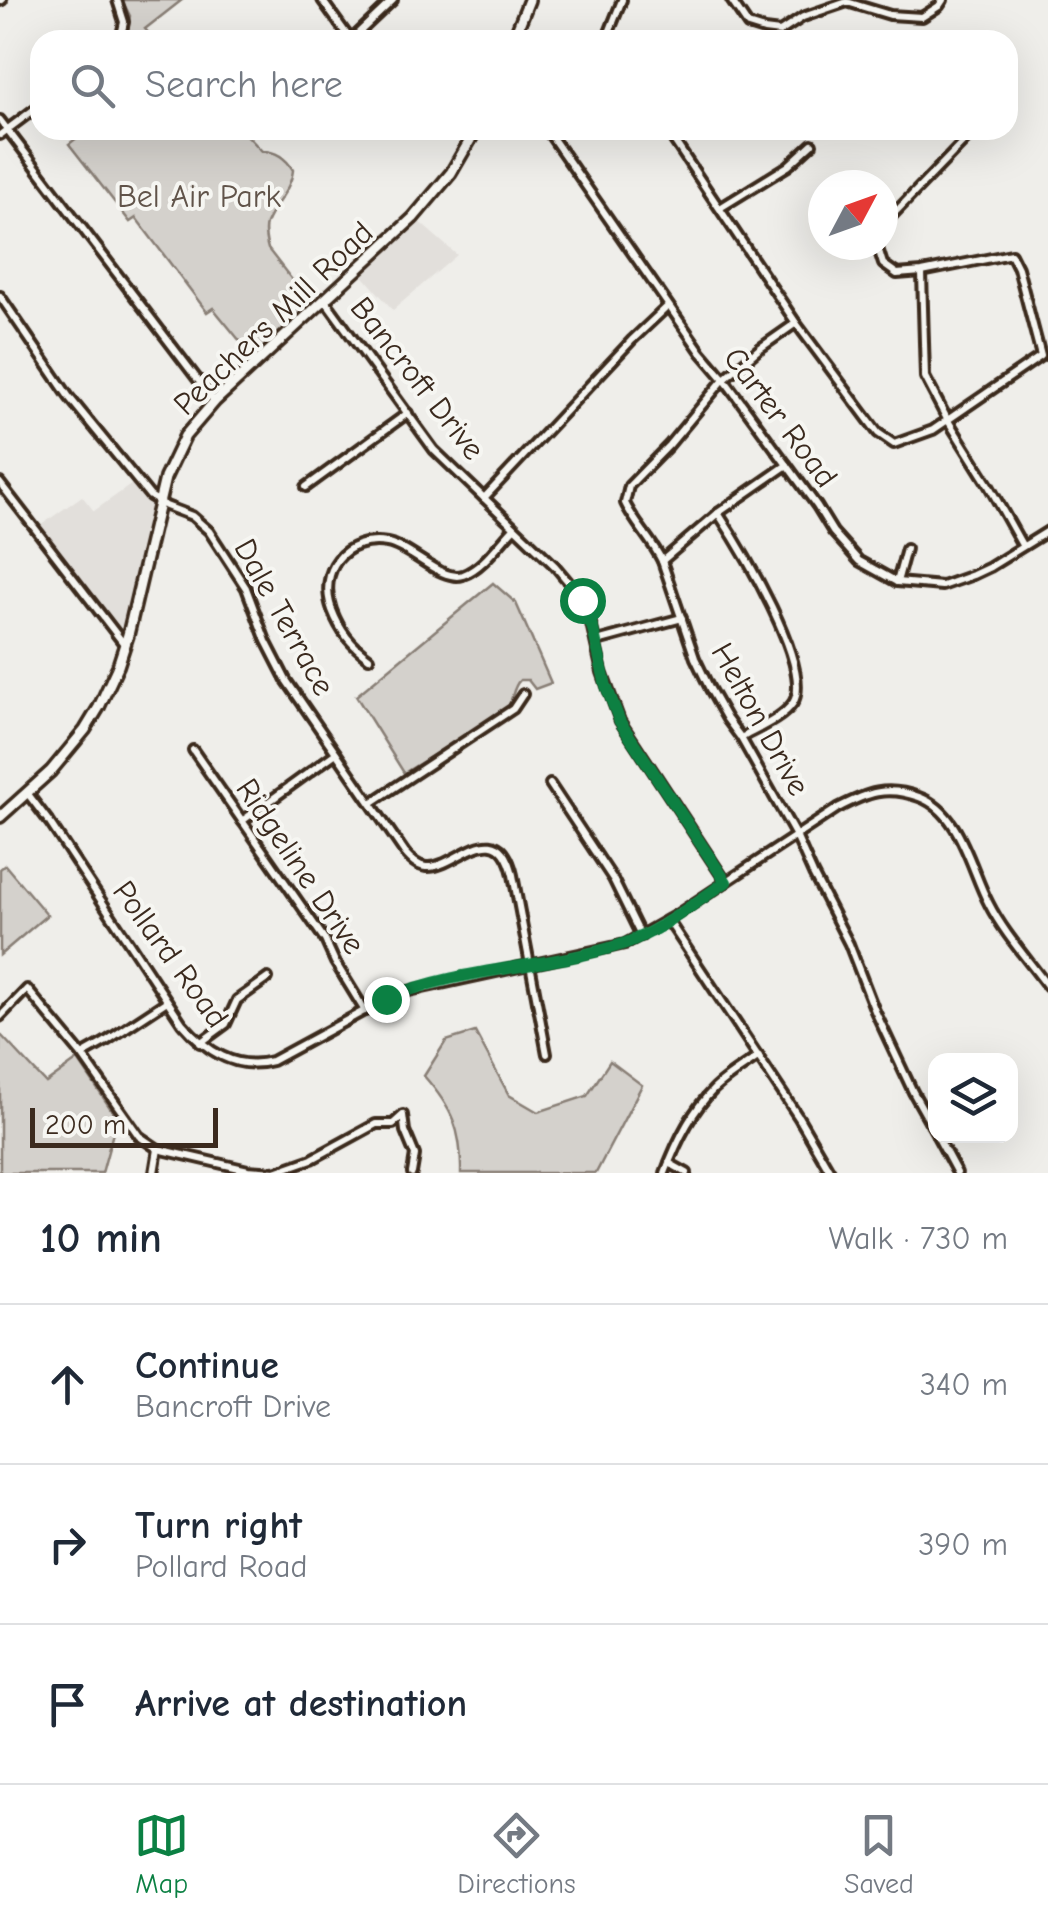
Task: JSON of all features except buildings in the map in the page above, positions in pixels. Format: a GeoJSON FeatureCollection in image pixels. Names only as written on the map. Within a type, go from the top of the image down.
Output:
{"type":"FeatureCollection","features":[{"type":"Feature","properties":{"kind":"main road"},"geometry":{"type":"LineString","coordinates":[[518,30],[529,0]]}},
{"type":"Feature","properties":{"kind":"main road","name":"Peachers Mill Road"},"geometry":{"type":"LineString","coordinates":[[0,817],[51,771],[99,708],[125,645],[170,464],[185,436],[214,401],[424,206],[470,140]]}},
{"type":"Feature","properties":{"kind":"street"},"geometry":{"type":"LineString","coordinates":[[117,0],[124,22],[122,30]]}},
{"type":"Feature","properties":{"kind":"street"},"geometry":{"type":"LineString","coordinates":[[322,0],[344,30]]}},
{"type":"Feature","properties":{"kind":"street"},"geometry":{"type":"LineString","coordinates":[[362,30],[393,0]]}},
{"type":"Feature","properties":{"kind":"street"},"geometry":{"type":"LineString","coordinates":[[610,30],[622,0]]}},
{"type":"Feature","properties":{"kind":"street"},"geometry":{"type":"LineString","coordinates":[[731,0],[748,25],[764,30]]}},
{"type":"Feature","properties":{"kind":"street"},"geometry":{"type":"LineString","coordinates":[[784,30],[819,10],[847,1],[905,17],[922,16],[943,0]]}},
{"type":"Feature","properties":{"kind":"street"},"geometry":{"type":"LineString","coordinates":[[4,132],[30,112]]}},
{"type":"Feature","properties":{"kind":"street"},"geometry":{"type":"LineString","coordinates":[[0,120],[4,132],[214,401]]}},
{"type":"Feature","properties":{"kind":"street","name":"Carter Road"},"geometry":{"type":"LineString","coordinates":[[553,140],[701,352],[859,561],[897,582],[942,586],[973,576],[1048,530]]}},
{"type":"Feature","properties":{"kind":"street"},"geometry":{"type":"LineString","coordinates":[[674,140],[796,323],[878,434],[894,444],[932,430],[1041,356],[1011,254],[898,274],[883,260]]}},
{"type":"Feature","properties":{"kind":"street"},"geometry":{"type":"LineString","coordinates":[[898,210],[965,140]]}},
{"type":"Feature","properties":{"kind":"street"},"geometry":{"type":"LineString","coordinates":[[720,208],[788,166],[812,144]]}},
{"type":"Feature","properties":{"kind":"street"},"geometry":{"type":"LineString","coordinates":[[922,272],[925,378],[1022,545]]}},
{"type":"Feature","properties":{"kind":"street","name":"Dale Terrace"},"geometry":{"type":"LineString","coordinates":[[0,296],[69,397],[158,502],[192,516],[209,531],[246,588],[277,664],[406,854],[420,865],[437,866],[483,845],[502,852],[511,868],[530,964]]}},
{"type":"Feature","properties":{"kind":"street","name":"Bancroft Drive"},"geometry":{"type":"LineString","coordinates":[[325,300],[434,450],[570,583],[586,610],[620,722],[726,882]]}},
{"type":"Feature","properties":{"kind":"street"},"geometry":{"type":"LineString","coordinates":[[484,498],[668,306]]}},
{"type":"Feature","properties":{"kind":"street","name":"Helton Drive"},"geometry":{"type":"LineString","coordinates":[[796,323],[724,379],[629,486],[625,503],[655,546],[695,658],[796,836],[928,1119]]}},
{"type":"Feature","properties":{"kind":"street"},"geometry":{"type":"LineString","coordinates":[[306,488],[408,414]]}},
{"type":"Feature","properties":{"kind":"street"},"geometry":{"type":"LineString","coordinates":[[662,561],[718,513],[787,465]]}},
{"type":"Feature","properties":{"kind":"street"},"geometry":{"type":"LineString","coordinates":[[0,483],[125,645]]}},
{"type":"Feature","properties":{"kind":"street"},"geometry":{"type":"LineString","coordinates":[[718,513],[770,604],[798,677],[792,706],[742,738]]}},
{"type":"Feature","properties":{"kind":"street"},"geometry":{"type":"LineString","coordinates":[[369,658],[352,646],[341,630],[327,595],[328,576],[335,561],[352,548],[373,542],[390,543],[448,574],[460,576],[486,558],[514,528]]}},
{"type":"Feature","properties":{"kind":"street"},"geometry":{"type":"LineString","coordinates":[[897,582],[906,549]]}},
{"type":"Feature","properties":{"kind":"street"},"geometry":{"type":"LineString","coordinates":[[596,642],[682,618]]}},
{"type":"Feature","properties":{"kind":"street"},"geometry":{"type":"LineString","coordinates":[[371,803],[513,709],[523,694]]}},
{"type":"Feature","properties":{"kind":"street","name":"Ridgeline Drive"},"geometry":{"type":"LineString","coordinates":[[194,750],[325,940],[365,1011]]}},
{"type":"Feature","properties":{"kind":"street"},"geometry":{"type":"LineString","coordinates":[[242,821],[336,753]]}},
{"type":"Feature","properties":{"kind":"street"},"geometry":{"type":"LineString","coordinates":[[550,784],[613,879],[641,936]]}},
{"type":"Feature","properties":{"kind":"street","name":"Pollard Road"},"geometry":{"type":"LineString","coordinates":[[28,794],[167,1001],[200,1042],[211,1052],[251,1064],[286,1054],[386,999],[409,991],[625,944],[838,808],[881,791],[901,790],[930,801],[951,822],[990,908],[1046,981]]}},
{"type":"Feature","properties":{"kind":"street"},"geometry":{"type":"LineString","coordinates":[[668,920],[799,1118],[830,1173]]}},
{"type":"Feature","properties":{"kind":"street"},"geometry":{"type":"LineString","coordinates":[[530,964],[547,1054]]}},
{"type":"Feature","properties":{"kind":"street"},"geometry":{"type":"LineString","coordinates":[[200,1042],[226,1024],[237,1000],[268,978]]}},
{"type":"Feature","properties":{"kind":"street"},"geometry":{"type":"LineString","coordinates":[[0,1017],[27,989],[82,1055],[139,1136],[158,1150],[248,1170],[275,1172],[312,1160],[376,1124],[393,1124],[403,1115],[414,1155],[412,1173]]}},
{"type":"Feature","properties":{"kind":"street"},"geometry":{"type":"LineString","coordinates":[[82,1055],[167,1001]]}},
{"type":"Feature","properties":{"kind":"street"},"geometry":{"type":"LineString","coordinates":[[665,1173],[685,1128],[714,1088],[758,1056]]}},
{"type":"Feature","properties":{"kind":"street","name":"Helton Drive"},"geometry":{"type":"LineString","coordinates":[[941,1143],[957,1173]]}},
{"type":"Feature","properties":{"kind":"street"},"geometry":{"type":"LineString","coordinates":[[154,1173],[158,1150]]}},
{"type":"Feature","properties":{"kind":"street"},"geometry":{"type":"LineString","coordinates":[[668,1163],[687,1173]]}},
{"type":"Feature","properties":{"kind":"shaded area"},"geometry":{"type":"Polygon","coordinates":[[[408,212],[457,255],[393,310],[352,263],[408,212]]]}},
{"type":"Feature","properties":{"kind":"shaded area"},"geometry":{"type":"Polygon","coordinates":[[[132,484],[160,517],[147,577],[135,575],[125,623],[110,635],[30,533],[82,496],[94,511],[132,484]]]}},
{"type":"Feature","properties":{"kind":"green space"},"geometry":{"type":"Polygon","coordinates":[[[122,0],[182,0],[146,30],[128,30],[130,16],[122,0]]]}},
{"type":"Feature","properties":{"kind":"green space","name":"Bel Air Park"},"geometry":{"type":"Polygon","coordinates":[[[74,140],[252,140],[262,151],[284,159],[293,170],[292,178],[266,224],[265,233],[268,249],[310,303],[253,357],[213,308],[207,312],[136,218],[130,222],[69,144],[74,140]]]}},
{"type":"Feature","properties":{"kind":"green space"},"geometry":{"type":"Polygon","coordinates":[[[493,583],[516,603],[551,683],[535,689],[528,680],[520,680],[505,711],[404,773],[356,696],[493,583]]]}},
{"type":"Feature","properties":{"kind":"green space"},"geometry":{"type":"Polygon","coordinates":[[[5,865],[47,915],[0,955],[0,869],[5,865]]]}},
{"type":"Feature","properties":{"kind":"green space"},"geometry":{"type":"Polygon","coordinates":[[[475,1032],[509,1095],[538,1112],[587,1096],[610,1061],[642,1085],[596,1173],[461,1173],[460,1144],[453,1120],[424,1076],[446,1041],[475,1032]]]}},
{"type":"Feature","properties":{"kind":"green space"},"geometry":{"type":"Polygon","coordinates":[[[0,1034],[46,1083],[78,1060],[117,1118],[102,1173],[0,1173],[0,1034]]]}},
{"type":"Feature","properties":{"kind":"route"},"geometry":{"type":"LineString","coordinates":[[386,999],[625,944],[726,882],[620,722],[582,600]]}}]}
